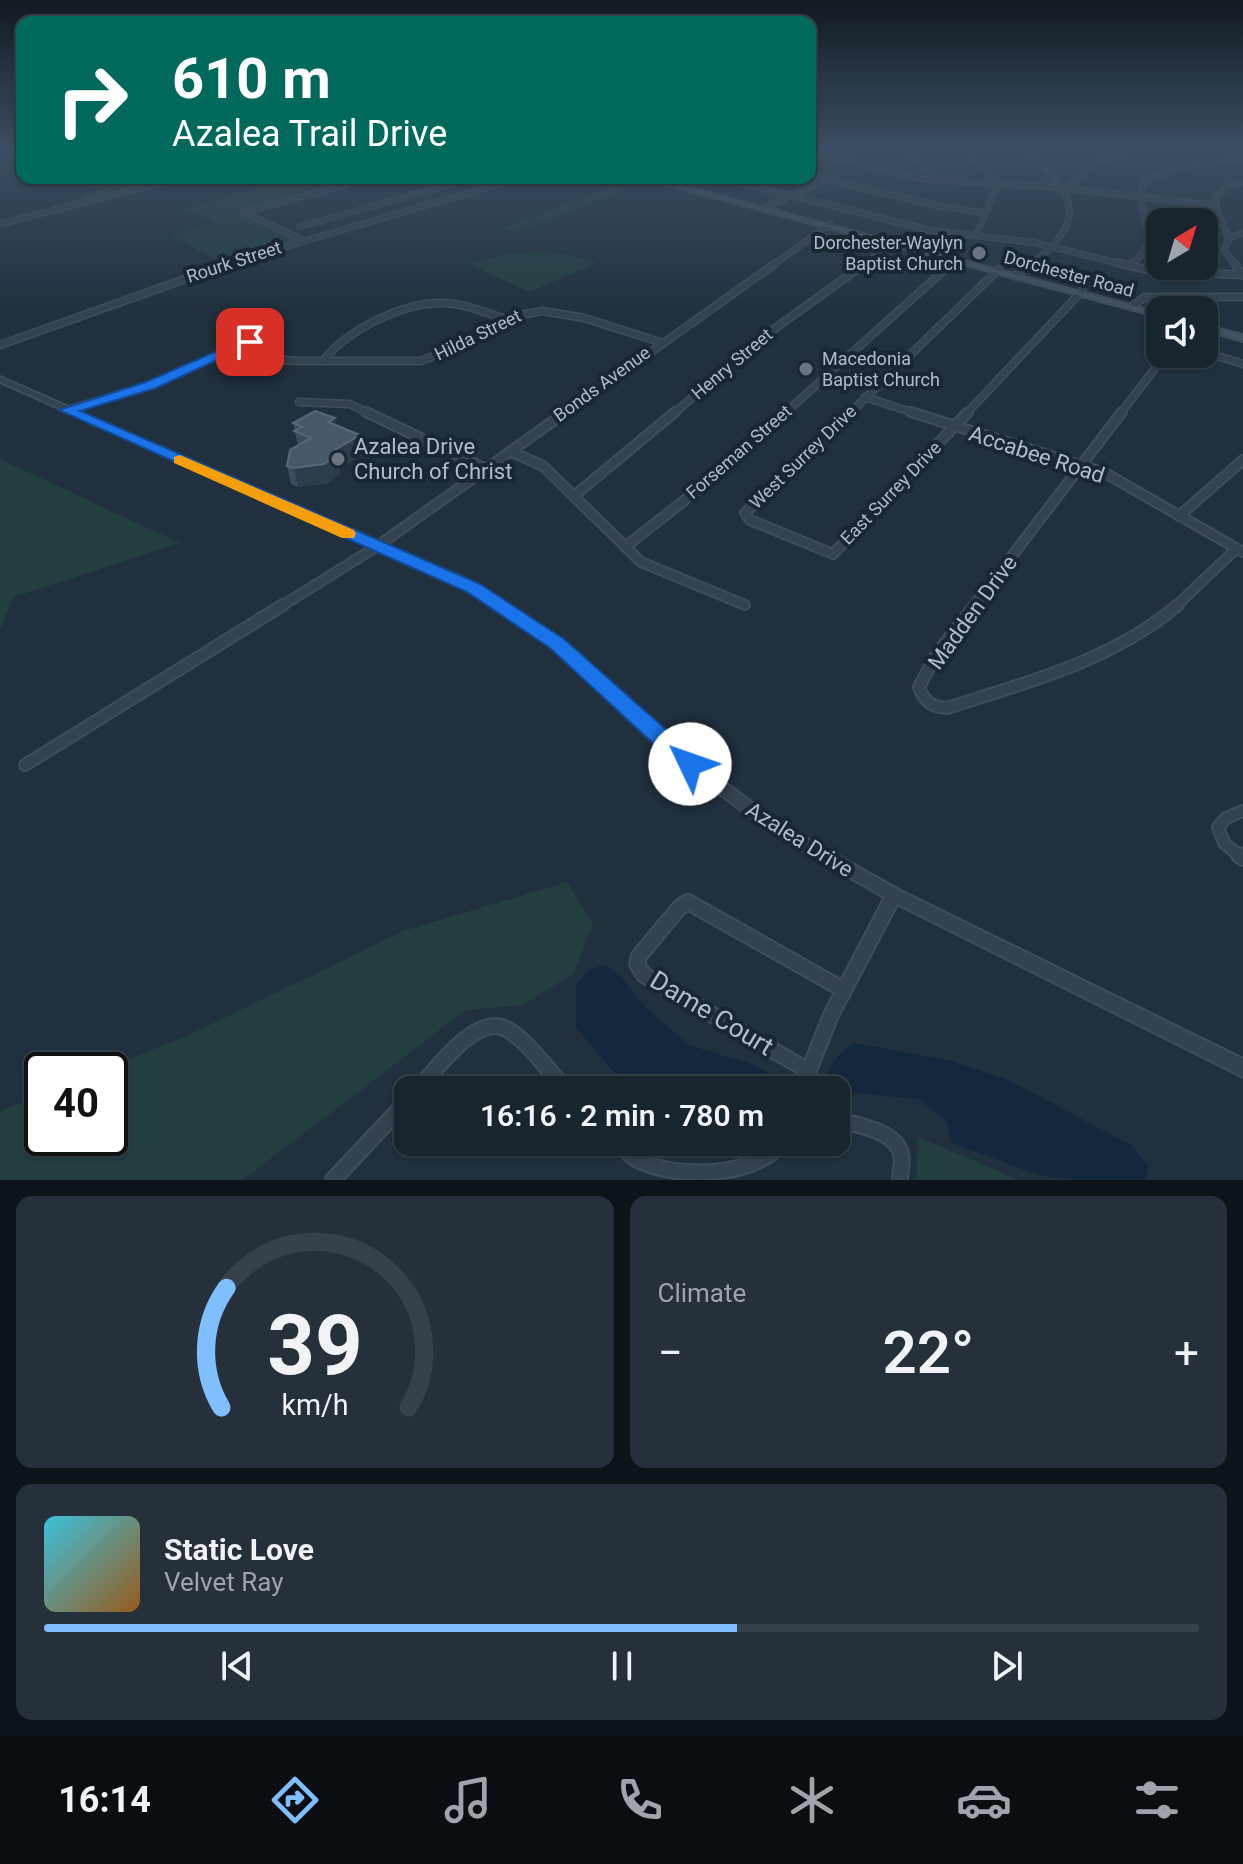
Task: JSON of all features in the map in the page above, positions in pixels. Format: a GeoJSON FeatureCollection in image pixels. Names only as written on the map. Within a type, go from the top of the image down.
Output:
{"type":"FeatureCollection","features":[{"type":"Feature","properties":{"kind":"main road","name":"Dorchester Road"},"geometry":{"type":"LineString","coordinates":[[748,204],[1146,310]]}},
{"type":"Feature","properties":{"kind":"main road","name":"Dorchester Road"},"geometry":{"type":"LineString","coordinates":[[750,204],[764,208]]}},
{"type":"Feature","properties":{"kind":"main road"},"geometry":{"type":"LineString","coordinates":[[1218,329],[1243,336]]}},
{"type":"Feature","properties":{"kind":"street"},"geometry":{"type":"LineString","coordinates":[[0,224],[78,204]]}},
{"type":"Feature","properties":{"kind":"street"},"geometry":{"type":"LineString","coordinates":[[265,204],[244,212],[302,240]]}},
{"type":"Feature","properties":{"kind":"street"},"geometry":{"type":"LineString","coordinates":[[299,227],[380,204]]}},
{"type":"Feature","properties":{"kind":"street","name":"Rourk Street"},"geometry":{"type":"LineString","coordinates":[[0,345],[218,266],[428,204]]}},
{"type":"Feature","properties":{"kind":"street"},"geometry":{"type":"LineString","coordinates":[[764,208],[773,204]]}},
{"type":"Feature","properties":{"kind":"street"},"geometry":{"type":"LineString","coordinates":[[822,204],[915,228],[1055,247],[1175,274],[1243,275]]}},
{"type":"Feature","properties":{"kind":"street"},"geometry":{"type":"LineString","coordinates":[[931,204],[985,213]]}},
{"type":"Feature","properties":{"kind":"street"},"geometry":{"type":"LineString","coordinates":[[977,234],[991,204]]}},
{"type":"Feature","properties":{"kind":"street"},"geometry":{"type":"LineString","coordinates":[[1016,275],[1055,247],[1071,219],[1071,204]]}},
{"type":"Feature","properties":{"kind":"street"},"geometry":{"type":"LineString","coordinates":[[1129,266],[1139,258],[1150,236],[1143,204]]}},
{"type":"Feature","properties":{"kind":"street"},"geometry":{"type":"LineString","coordinates":[[1205,204],[1213,205],[1229,238]]}},
{"type":"Feature","properties":{"kind":"street","name":"Bonds Avenue"},"geometry":{"type":"LineString","coordinates":[[25,765],[376,547],[828,225]]}},
{"type":"Feature","properties":{"kind":"street"},"geometry":{"type":"LineString","coordinates":[[1243,233],[1229,238],[1224,250],[1243,275]]}},
{"type":"Feature","properties":{"kind":"street","name":"Henry Street"},"geometry":{"type":"LineString","coordinates":[[574,496],[770,332],[893,242]]}},
{"type":"Feature","properties":{"kind":"street","name":"Forseman Street"},"geometry":{"type":"LineString","coordinates":[[625,547],[704,485],[956,259]]}},
{"type":"Feature","properties":{"kind":"street","name":"West Surrey Drive"},"geometry":{"type":"LineString","coordinates":[[833,554],[750,520],[745,513],[998,270]]}},
{"type":"Feature","properties":{"kind":"street","name":"East Surrey Drive"},"geometry":{"type":"LineString","coordinates":[[833,554],[1080,292]]}},
{"type":"Feature","properties":{"kind":"street"},"geometry":{"type":"LineString","coordinates":[[1132,306],[1145,297],[1243,297]]}},
{"type":"Feature","properties":{"kind":"street"},"geometry":{"type":"LineString","coordinates":[[323,361],[334,347],[418,306],[449,304],[506,319]]}},
{"type":"Feature","properties":{"kind":"street","name":"Hilda Street"},"geometry":{"type":"LineString","coordinates":[[244,356],[414,362],[431,359],[526,311],[560,313],[660,342]]}},
{"type":"Feature","properties":{"kind":"street"},"geometry":{"type":"LineString","coordinates":[[67,410],[151,385],[250,342],[260,332]]}},
{"type":"Feature","properties":{"kind":"street"},"geometry":{"type":"LineString","coordinates":[[1218,356],[1243,364]]}},
{"type":"Feature","properties":{"kind":"street","name":"Madden Drive"},"geometry":{"type":"LineString","coordinates":[[1156,368],[936,655],[919,687],[922,698],[931,707],[947,708],[1045,676],[1125,642],[1198,590],[1240,551]]}},
{"type":"Feature","properties":{"kind":"street","name":"Azalea Drive"},"geometry":{"type":"LineString","coordinates":[[0,379],[474,588],[557,644],[690,764],[774,827],[894,895],[1243,1068]]}},
{"type":"Feature","properties":{"kind":"street","name":"Accabee Road"},"geometry":{"type":"LineString","coordinates":[[865,397],[1105,473],[1240,551]]}},
{"type":"Feature","properties":{"kind":"street"},"geometry":{"type":"LineString","coordinates":[[299,402],[350,404],[486,469]]}},
{"type":"Feature","properties":{"kind":"street"},"geometry":{"type":"LineString","coordinates":[[510,451],[543,466],[641,562],[745,605]]}},
{"type":"Feature","properties":{"kind":"street"},"geometry":{"type":"LineString","coordinates":[[1179,516],[1243,460]]}},
{"type":"Feature","properties":{"kind":"street"},"geometry":{"type":"LineString","coordinates":[[1243,811],[1226,818],[1218,827],[1224,843],[1243,858]]}},
{"type":"Feature","properties":{"kind":"street"},"geometry":{"type":"LineString","coordinates":[[805,1076],[844,990],[894,895]]}},
{"type":"Feature","properties":{"kind":"street","name":"Dame Court"},"geometry":{"type":"LineString","coordinates":[[807,1070],[644,975],[637,964],[639,956],[680,907],[688,902],[844,990]]}},
{"type":"Feature","properties":{"kind":"street"},"geometry":{"type":"LineString","coordinates":[[430,1076],[472,1032],[483,1026],[497,1025],[510,1031],[553,1076]]}},
{"type":"Feature","properties":{"kind":"street"},"geometry":{"type":"LineString","coordinates":[[333,1180],[394,1115]]}},
{"type":"Feature","properties":{"kind":"street"},"geometry":{"type":"LineString","coordinates":[[850,1124],[897,1144],[901,1153],[900,1180]]}},
{"type":"Feature","properties":{"kind":"street"},"geometry":{"type":"LineString","coordinates":[[632,1156],[636,1160],[689,1176],[738,1173],[771,1156]]}},
{"type":"Feature","properties":{"kind":"green space"},"geometry":{"type":"Polygon","coordinates":[[[200,204],[261,204],[242,210],[302,240],[225,264],[171,236],[214,222],[182,209],[200,204]]]}},
{"type":"Feature","properties":{"kind":"green space"},"geometry":{"type":"Polygon","coordinates":[[[566,204],[588,204],[516,232],[502,228],[566,204]]]}},
{"type":"Feature","properties":{"kind":"green space"},"geometry":{"type":"Polygon","coordinates":[[[540,252],[575,256],[597,263],[529,292],[469,264],[506,254],[540,252]]]}},
{"type":"Feature","properties":{"kind":"green space"},"geometry":{"type":"Polygon","coordinates":[[[0,459],[180,543],[14,597],[0,630],[0,459]]]}},
{"type":"Feature","properties":{"kind":"green space"},"geometry":{"type":"Polygon","coordinates":[[[567,882],[593,924],[574,973],[523,1005],[466,1010],[243,1180],[0,1180],[0,1111],[24,1101],[24,1156],[128,1156],[128,1059],[193,1033],[403,931],[567,882]]]}},
{"type":"Feature","properties":{"kind":"green space"},"geometry":{"type":"Polygon","coordinates":[[[918,1137],[1020,1180],[916,1180],[918,1137]]]}},
{"type":"Feature","properties":{"kind":"water"},"geometry":{"type":"Polygon","coordinates":[[[606,965],[621,977],[646,1008],[689,1045],[757,1066],[773,1076],[621,1076],[611,1069],[576,1027],[576,984],[590,969],[606,965]]]}},
{"type":"Feature","properties":{"kind":"water"},"geometry":{"type":"Polygon","coordinates":[[[854,1043],[948,1060],[1006,1079],[1131,1145],[1148,1165],[1145,1180],[1076,1180],[1038,1175],[952,1143],[947,1122],[918,1099],[850,1093],[850,1076],[826,1076],[843,1052],[854,1043]]]}},
{"type":"Feature","properties":{"kind":"building"},"geometry":{"type":"Polygon","coordinates":[[[315,411],[335,418],[328,422],[360,435],[335,450],[336,456],[324,464],[287,466],[290,450],[311,438],[294,431],[302,427],[293,423],[315,411]]]}},
{"type":"Feature","properties":{"kind":"slow traffic"},"geometry":{"type":"LineString","coordinates":[[180,460],[348,534]]}},
{"type":"Feature","properties":{"kind":"place","name":"Dorchester-Waylyn Baptist Church"},"geometry":{"type":"Point","coordinates":[979,253]}},
{"type":"Feature","properties":{"kind":"place","name":"Macedonia Baptist Church"},"geometry":{"type":"Point","coordinates":[806,369]}},
{"type":"Feature","properties":{"kind":"place","name":"Azalea Drive Church of Christ"},"geometry":{"type":"Point","coordinates":[338,459]}},
{"type":"Feature","properties":{"kind":"route"},"geometry":{"type":"LineString","coordinates":[[250,342],[151,385],[67,410],[474,588],[557,644],[690,764]]}}]}
